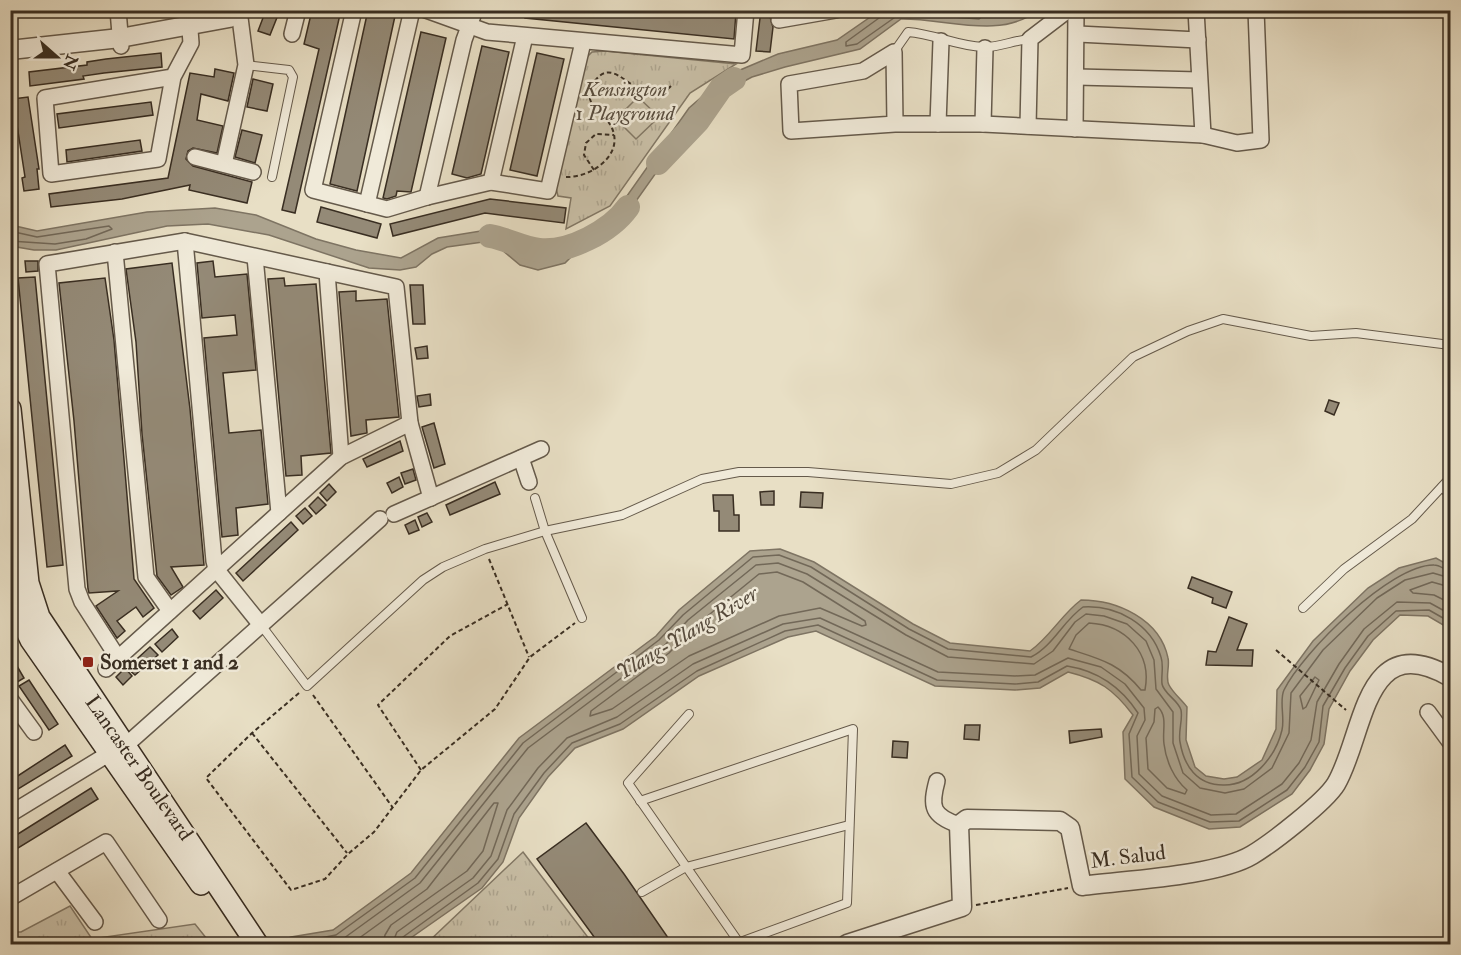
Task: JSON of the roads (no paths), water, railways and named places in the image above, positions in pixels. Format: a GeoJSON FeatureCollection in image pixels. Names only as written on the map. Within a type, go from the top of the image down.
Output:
{"type":"FeatureCollection","features":[{"type":"Feature","properties":{"kind":"main road","name":"Lancaster Boulevard"},"geometry":{"type":"LineString","coordinates":[[10,409],[28,583],[33,602],[54,642],[118,749],[243,945]]}},
{"type":"Feature","properties":{"kind":"main road","name":"Lancaster Boulevard"},"geometry":{"type":"LineString","coordinates":[[10,585],[15,606],[31,640],[118,749]]}},
{"type":"Feature","properties":{"kind":"main road","name":"Lancaster Boulevard"},"geometry":{"type":"LineString","coordinates":[[138,780],[257,944]]}},
{"type":"Feature","properties":{"kind":"street"},"geometry":{"type":"LineString","coordinates":[[118,10],[120,42]]}},
{"type":"Feature","properties":{"kind":"street"},"geometry":{"type":"LineString","coordinates":[[292,34],[298,10]]}},
{"type":"Feature","properties":{"kind":"street"},"geometry":{"type":"LineString","coordinates":[[354,10],[313,190],[387,210],[427,196],[491,182],[548,191],[583,42]]}},
{"type":"Feature","properties":{"kind":"street"},"geometry":{"type":"LineString","coordinates":[[368,204],[412,10]]}},
{"type":"Feature","properties":{"kind":"street"},"geometry":{"type":"LineString","coordinates":[[426,10],[487,32],[742,55],[746,10]]}},
{"type":"Feature","properties":{"kind":"street"},"geometry":{"type":"LineString","coordinates":[[427,196],[468,27],[475,10]]}},
{"type":"Feature","properties":{"kind":"street"},"geometry":{"type":"LineString","coordinates":[[779,20],[797,14],[836,10]]}},
{"type":"Feature","properties":{"kind":"street"},"geometry":{"type":"LineString","coordinates":[[1028,126],[1030,39],[1068,10]]}},
{"type":"Feature","properties":{"kind":"street"},"geometry":{"type":"LineString","coordinates":[[1074,129],[1078,34],[1076,10]]}},
{"type":"Feature","properties":{"kind":"street"},"geometry":{"type":"LineString","coordinates":[[1196,10],[1203,135]]}},
{"type":"Feature","properties":{"kind":"street"},"geometry":{"type":"LineString","coordinates":[[894,52],[863,71],[789,84],[791,131],[895,124],[984,124],[1203,135],[1237,143],[1261,140],[1256,10]]}},
{"type":"Feature","properties":{"kind":"street"},"geometry":{"type":"LineString","coordinates":[[10,50],[120,42],[190,21],[241,11],[246,65],[224,164]]}},
{"type":"Feature","properties":{"kind":"street"},"geometry":{"type":"LineString","coordinates":[[173,77],[45,98],[51,174],[158,159],[173,77],[191,43],[190,21]]}},
{"type":"Feature","properties":{"kind":"street"},"geometry":{"type":"LineString","coordinates":[[1078,34],[1198,40]]}},
{"type":"Feature","properties":{"kind":"street"},"geometry":{"type":"LineString","coordinates":[[491,182],[525,36]]}},
{"type":"Feature","properties":{"kind":"street"},"geometry":{"type":"LineString","coordinates":[[938,124],[941,41]]}},
{"type":"Feature","properties":{"kind":"street"},"geometry":{"type":"LineString","coordinates":[[984,124],[985,48]]}},
{"type":"Feature","properties":{"kind":"street"},"geometry":{"type":"LineString","coordinates":[[894,52],[895,124]]}},
{"type":"Feature","properties":{"kind":"street"},"geometry":{"type":"LineString","coordinates":[[1077,77],[1199,80]]}},
{"type":"Feature","properties":{"kind":"street"},"geometry":{"type":"LineString","coordinates":[[195,157],[253,172]]}},
{"type":"Feature","properties":{"kind":"street"},"geometry":{"type":"LineString","coordinates":[[185,241],[212,550],[216,569],[261,625]]}},
{"type":"Feature","properties":{"kind":"street"},"geometry":{"type":"LineString","coordinates":[[410,423],[341,457],[112,664],[77,589],[47,264],[185,241],[396,287],[410,423],[430,498]]}},
{"type":"Feature","properties":{"kind":"street"},"geometry":{"type":"LineString","coordinates":[[115,252],[146,577],[170,611]]}},
{"type":"Feature","properties":{"kind":"street"},"geometry":{"type":"LineString","coordinates":[[255,257],[279,513]]}},
{"type":"Feature","properties":{"kind":"street"},"geometry":{"type":"LineString","coordinates":[[327,272],[341,457]]}},
{"type":"Feature","properties":{"kind":"street"},"geometry":{"type":"LineString","coordinates":[[10,814],[118,749],[387,517],[541,449]]}},
{"type":"Feature","properties":{"kind":"street"},"geometry":{"type":"LineString","coordinates":[[521,458],[530,482]]}},
{"type":"Feature","properties":{"kind":"street","name":"M. Salud"},"geometry":{"type":"LineString","coordinates":[[959,825],[967,819],[1060,821],[1070,828],[1082,886],[1231,866],[1254,854],[1335,787],[1345,768],[1366,700],[1386,673],[1399,666],[1413,664],[1426,666],[1450,677]]}},
{"type":"Feature","properties":{"kind":"street"},"geometry":{"type":"LineString","coordinates":[[10,699],[17,720],[33,732]]}},
{"type":"Feature","properties":{"kind":"street"},"geometry":{"type":"LineString","coordinates":[[1428,712],[1450,742]]}},
{"type":"Feature","properties":{"kind":"street"},"geometry":{"type":"LineString","coordinates":[[847,945],[962,907],[959,825],[942,819],[934,809],[933,795],[937,781]]}},
{"type":"Feature","properties":{"kind":"street"},"geometry":{"type":"LineString","coordinates":[[10,898],[105,842],[159,920]]}},
{"type":"Feature","properties":{"kind":"street"},"geometry":{"type":"LineString","coordinates":[[57,871],[94,922]]}},
{"type":"Feature","properties":{"kind":"lane"},"geometry":{"type":"LineString","coordinates":[[894,52],[908,32],[927,33],[941,41],[985,48],[1030,39]]}},
{"type":"Feature","properties":{"kind":"lane"},"geometry":{"type":"LineString","coordinates":[[246,65],[289,70],[293,77],[272,177]]}},
{"type":"Feature","properties":{"kind":"lane"},"geometry":{"type":"LineString","coordinates":[[261,625],[307,686],[423,580],[443,567],[485,549],[545,531],[622,515],[702,479],[740,472],[808,472],[951,484],[998,473],[1036,450],[1133,357],[1188,331],[1223,319],[1311,336],[1356,333],[1450,345]]}},
{"type":"Feature","properties":{"kind":"lane"},"geometry":{"type":"LineString","coordinates":[[1303,608],[1344,569],[1406,524],[1450,478]]}},
{"type":"Feature","properties":{"kind":"lane"},"geometry":{"type":"LineString","coordinates":[[1442,487],[1450,495]]}},
{"type":"Feature","properties":{"kind":"lane"},"geometry":{"type":"LineString","coordinates":[[535,498],[545,531],[582,618]]}},
{"type":"Feature","properties":{"kind":"lane"},"geometry":{"type":"LineString","coordinates":[[639,801],[853,729],[847,903],[738,944],[639,801],[628,783],[689,714]]}},
{"type":"Feature","properties":{"kind":"lane"},"geometry":{"type":"LineString","coordinates":[[642,892],[686,867],[849,825]]}},
{"type":"Feature","properties":{"kind":"water"},"geometry":{"type":"Polygon","coordinates":[[[879,11],[980,11],[988,14],[996,11],[1037,11],[1022,20],[989,26],[901,19],[860,49],[785,67],[752,77],[731,88],[692,122],[612,235],[580,248],[565,263],[538,270],[520,265],[496,245],[483,242],[447,247],[432,254],[416,267],[400,270],[369,268],[269,235],[208,224],[167,226],[56,250],[34,250],[11,246],[11,225],[37,231],[147,212],[215,208],[256,215],[316,239],[356,250],[401,258],[438,238],[493,229],[507,235],[522,247],[539,253],[556,251],[603,230],[689,108],[726,76],[778,54],[837,40],[879,11]]]}},
{"type":"Feature","properties":{"kind":"water","name":"Ylang-Ylang River"},"geometry":{"type":"Polygon","coordinates":[[[780,549],[814,562],[913,624],[950,643],[1030,651],[1081,600],[1109,604],[1135,614],[1156,632],[1163,644],[1168,658],[1168,682],[1187,707],[1186,740],[1195,767],[1206,776],[1224,779],[1237,777],[1262,760],[1276,729],[1277,690],[1313,641],[1368,588],[1399,568],[1436,558],[1450,566],[1450,629],[1428,616],[1400,615],[1373,640],[1350,671],[1329,709],[1324,744],[1310,770],[1292,794],[1240,827],[1209,829],[1154,807],[1125,779],[1123,732],[1133,715],[1112,692],[1089,678],[1068,672],[1040,688],[1015,690],[935,686],[816,631],[788,637],[699,676],[623,729],[575,748],[548,777],[519,818],[503,862],[482,888],[402,944],[274,944],[291,937],[333,930],[411,873],[519,738],[656,636],[679,610],[750,551],[780,549]]]}},
{"type":"Feature","properties":{"kind":"waterway"},"geometry":{"type":"LineString","coordinates":[[658,163],[698,121],[721,88],[734,79]]}},
{"type":"Feature","properties":{"kind":"waterway"},"geometry":{"type":"LineString","coordinates":[[490,236],[539,250],[563,248],[600,232],[621,216],[628,207]]}},
{"type":"Feature","properties":{"kind":"place","name":"Somerset 1 and 2"},"geometry":{"type":"Point","coordinates":[88,662]}},
{"type":"Feature","properties":{"kind":"park label","name":"Kensington 1 Playground"},"geometry":{"type":"Point","coordinates":[625,101]}}]}
